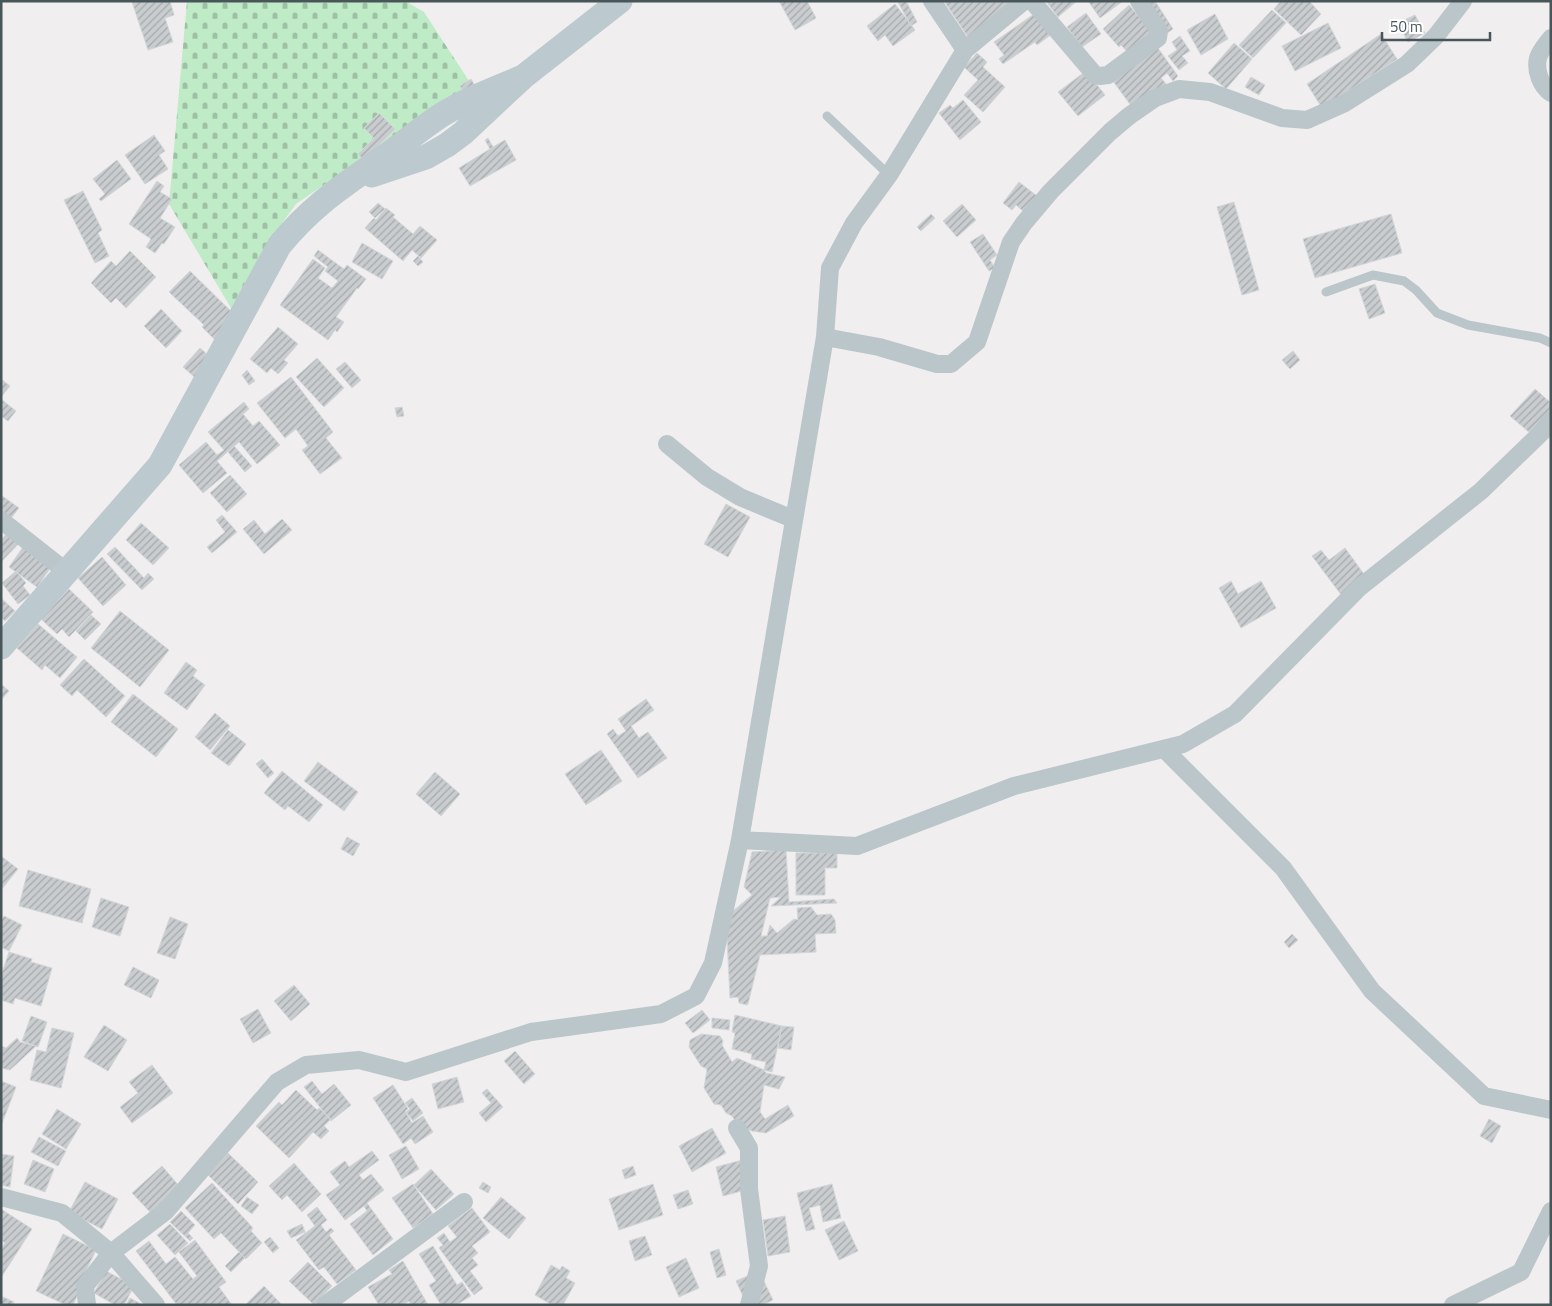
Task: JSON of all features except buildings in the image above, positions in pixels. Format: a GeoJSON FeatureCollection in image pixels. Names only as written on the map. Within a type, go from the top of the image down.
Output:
{"type":"FeatureCollection","features":[{"type":"Feature","properties":{"kind":"street"},"geometry":{"type":"LineString","coordinates":[[1,647],[160,465],[279,246],[311,210],[440,116],[462,103],[523,77],[620,1]]}},
{"type":"Feature","properties":{"kind":"street"},"geometry":{"type":"LineString","coordinates":[[932,1],[965,50]]}},
{"type":"Feature","properties":{"kind":"street"},"geometry":{"type":"LineString","coordinates":[[87,1305],[85,1286],[112,1253],[166,1212],[277,1082],[306,1065],[359,1060],[406,1072],[531,1032],[661,1014],[696,996],[713,963],[740,840],[825,337],[830,268],[854,223],[889,175],[965,50],[1024,1]]}},
{"type":"Feature","properties":{"kind":"street"},"geometry":{"type":"LineString","coordinates":[[1032,1],[1095,75],[1100,76],[1108,75],[1158,38],[1159,31],[1139,1]]}},
{"type":"Feature","properties":{"kind":"street"},"geometry":{"type":"LineString","coordinates":[[825,337],[879,347],[937,364],[951,364],[977,342],[1011,242],[1024,223],[1051,191],[1110,132],[1129,116],[1155,98],[1179,89],[1210,92],[1282,118],[1307,120],[1345,103],[1407,64],[1436,36],[1463,1]]}},
{"type":"Feature","properties":{"kind":"street"},"geometry":{"type":"LineString","coordinates":[[1551,38],[1538,57],[1538,76],[1546,90],[1551,93]]}},
{"type":"Feature","properties":{"kind":"street"},"geometry":{"type":"LineString","coordinates":[[740,840],[857,846],[1014,786],[1183,744],[1235,714],[1359,588],[1481,491],[1542,432],[1551,420]]}},
{"type":"Feature","properties":{"kind":"street"},"geometry":{"type":"LineString","coordinates":[[667,444],[707,477],[723,487],[740,497],[793,519]]}},
{"type":"Feature","properties":{"kind":"street"},"geometry":{"type":"LineString","coordinates":[[1,520],[67,572]]}},
{"type":"Feature","properties":{"kind":"street"},"geometry":{"type":"LineString","coordinates":[[1164,749],[1283,868],[1372,991],[1484,1096],[1551,1110]]}},
{"type":"Feature","properties":{"kind":"street"},"geometry":{"type":"LineString","coordinates":[[737,1128],[749,1148],[748,1189],[759,1266],[750,1305]]}},
{"type":"Feature","properties":{"kind":"street"},"geometry":{"type":"LineString","coordinates":[[1,1197],[62,1213],[112,1253],[156,1305]]}},
{"type":"Feature","properties":{"kind":"street"},"geometry":{"type":"LineString","coordinates":[[325,1305],[464,1202]]}},
{"type":"Feature","properties":{"kind":"street"},"geometry":{"type":"LineString","coordinates":[[1453,1305],[1521,1272],[1551,1211]]}},
{"type":"Feature","properties":{"kind":"lane"},"geometry":{"type":"LineString","coordinates":[[827,116],[889,175]]}},
{"type":"Feature","properties":{"kind":"lane"},"geometry":{"type":"LineString","coordinates":[[1326,292],[1373,275],[1404,280],[1437,313],[1468,325],[1540,338],[1551,343]]}},
{"type":"Feature","properties":{"kind":"green space"},"geometry":{"type":"Polygon","coordinates":[[[187,1],[405,1],[424,12],[471,84],[296,204],[267,244],[231,308],[169,204],[187,1]]]}}]}
